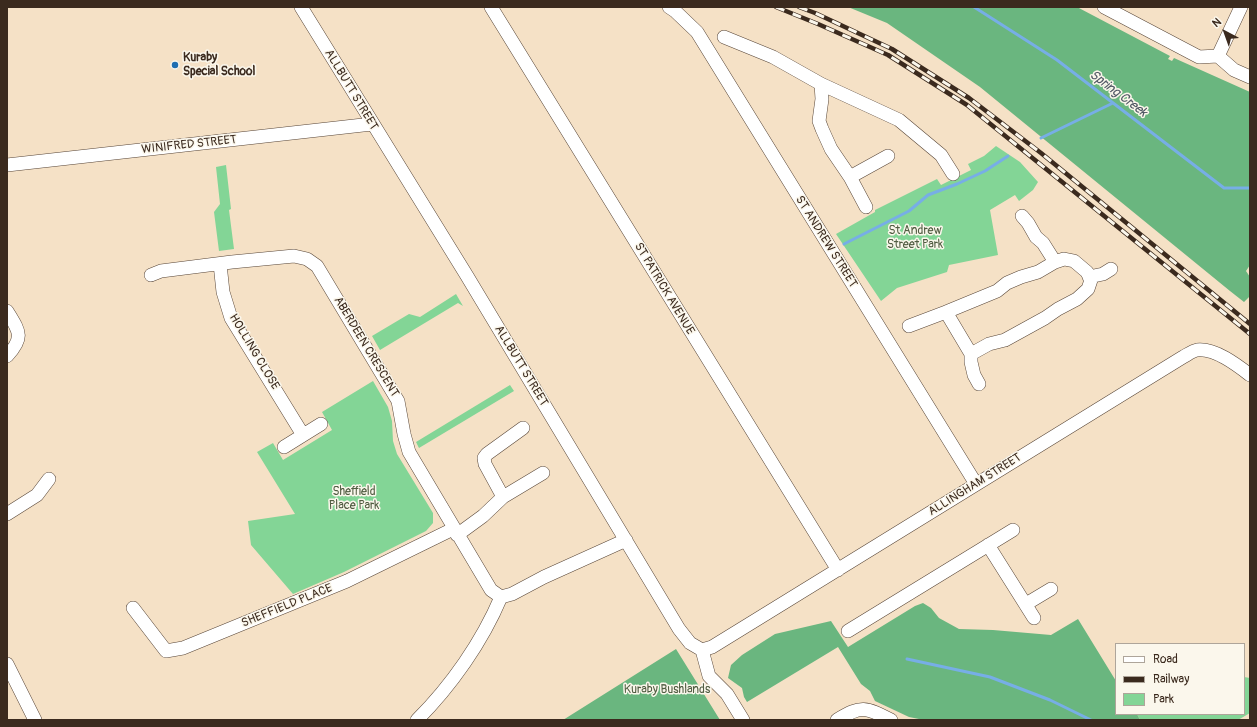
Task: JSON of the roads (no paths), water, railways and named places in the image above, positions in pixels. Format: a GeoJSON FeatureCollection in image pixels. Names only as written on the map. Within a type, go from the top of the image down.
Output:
{"type":"FeatureCollection","features":[{"type":"Feature","properties":{"kind":"street","name":"ALLBUTT STREET"},"geometry":{"type":"LineString","coordinates":[[301,7],[471,283],[679,629],[690,643],[702,650]]}},
{"type":"Feature","properties":{"kind":"street","name":"ST PATRICK AVENUE"},"geometry":{"type":"LineString","coordinates":[[491,7],[838,570]]}},
{"type":"Feature","properties":{"kind":"street","name":"ST ANDREW STREET"},"geometry":{"type":"LineString","coordinates":[[669,7],[697,32],[976,484]]}},
{"type":"Feature","properties":{"kind":"street"},"geometry":{"type":"LineString","coordinates":[[1104,7],[1199,57],[1218,56],[1234,70],[1250,77]]}},
{"type":"Feature","properties":{"kind":"street"},"geometry":{"type":"LineString","coordinates":[[1218,56],[1241,7]]}},
{"type":"Feature","properties":{"kind":"street"},"geometry":{"type":"LineString","coordinates":[[724,37],[773,57],[821,84],[899,120],[941,155],[953,174]]}},
{"type":"Feature","properties":{"kind":"street"},"geometry":{"type":"LineString","coordinates":[[821,84],[822,99],[819,121],[831,149],[850,177],[866,207]]}},
{"type":"Feature","properties":{"kind":"street","name":"WINIFRED STREET"},"geometry":{"type":"LineString","coordinates":[[7,165],[372,124]]}},
{"type":"Feature","properties":{"kind":"street"},"geometry":{"type":"LineString","coordinates":[[850,177],[888,156]]}},
{"type":"Feature","properties":{"kind":"street"},"geometry":{"type":"LineString","coordinates":[[1022,216],[1036,237],[1043,243],[1055,262]]}},
{"type":"Feature","properties":{"kind":"street","name":"ABERDEEN CRESCENT"},"geometry":{"type":"LineString","coordinates":[[151,275],[161,271],[294,256],[307,259],[317,266],[398,401],[409,452],[455,532],[491,590],[501,597]]}},
{"type":"Feature","properties":{"kind":"street"},"geometry":{"type":"LineString","coordinates":[[909,326],[997,291],[1007,283],[1038,272],[1055,262],[1064,259],[1074,261],[1087,272],[1091,280],[1088,290],[1077,298],[1005,340],[989,344],[971,354]]}},
{"type":"Feature","properties":{"kind":"street","name":"HOLLING CLOSE"},"geometry":{"type":"LineString","coordinates":[[220,264],[223,292],[231,318],[303,435]]}},
{"type":"Feature","properties":{"kind":"street"},"geometry":{"type":"LineString","coordinates":[[1089,277],[1103,274],[1111,269]]}},
{"type":"Feature","properties":{"kind":"street"},"geometry":{"type":"LineString","coordinates":[[7,311],[17,328],[19,337],[16,346],[7,356]]}},
{"type":"Feature","properties":{"kind":"street"},"geometry":{"type":"LineString","coordinates":[[946,312],[971,354],[974,375],[979,384]]}},
{"type":"Feature","properties":{"kind":"street","name":"ALLINGHAM STREET"},"geometry":{"type":"LineString","coordinates":[[702,650],[712,647],[1183,357],[1197,350],[1210,352],[1223,356],[1250,375]]}},
{"type":"Feature","properties":{"kind":"street"},"geometry":{"type":"LineString","coordinates":[[284,447],[320,424]]}},
{"type":"Feature","properties":{"kind":"street"},"geometry":{"type":"LineString","coordinates":[[503,497],[485,464],[484,458],[487,454],[523,428]]}},
{"type":"Feature","properties":{"kind":"street"},"geometry":{"type":"LineString","coordinates":[[455,532],[483,516],[503,497],[543,473]]}},
{"type":"Feature","properties":{"kind":"street"},"geometry":{"type":"LineString","coordinates":[[7,514],[37,494],[49,479]]}},
{"type":"Feature","properties":{"kind":"street"},"geometry":{"type":"LineString","coordinates":[[848,631],[1013,530]]}},
{"type":"Feature","properties":{"kind":"street","name":"SHEFFIELD PLACE"},"geometry":{"type":"LineString","coordinates":[[133,608],[166,650],[183,648],[347,581],[455,532]]}},
{"type":"Feature","properties":{"kind":"street"},"geometry":{"type":"LineString","coordinates":[[417,720],[434,703],[454,677],[493,616],[501,597],[512,594],[544,577],[626,540]]}},
{"type":"Feature","properties":{"kind":"street"},"geometry":{"type":"LineString","coordinates":[[988,545],[1034,618]]}},
{"type":"Feature","properties":{"kind":"street"},"geometry":{"type":"LineString","coordinates":[[1026,604],[1051,589]]}},
{"type":"Feature","properties":{"kind":"street"},"geometry":{"type":"LineString","coordinates":[[702,650],[709,676],[727,694],[743,720]]}},
{"type":"Feature","properties":{"kind":"street"},"geometry":{"type":"LineString","coordinates":[[7,664],[35,720]]}},
{"type":"Feature","properties":{"kind":"street"},"geometry":{"type":"LineString","coordinates":[[837,720],[852,711],[861,709],[873,710],[891,720]]}},
{"type":"Feature","properties":{"kind":"waterway","name":"Spring Creek"},"geometry":{"type":"LineString","coordinates":[[974,7],[1057,60],[1224,188],[1250,188]]}},
{"type":"Feature","properties":{"kind":"waterway"},"geometry":{"type":"LineString","coordinates":[[1041,138],[1113,103]]}},
{"type":"Feature","properties":{"kind":"waterway"},"geometry":{"type":"LineString","coordinates":[[844,244],[909,211],[928,195],[985,171],[1008,156]]}},
{"type":"Feature","properties":{"kind":"waterway"},"geometry":{"type":"LineString","coordinates":[[907,659],[990,677],[1050,700],[1091,720]]}},
{"type":"Feature","properties":{"kind":"railway"},"geometry":{"type":"LineString","coordinates":[[776,7],[888,55],[967,105],[1250,334]]}},
{"type":"Feature","properties":{"kind":"railway"},"geometry":{"type":"LineString","coordinates":[[799,7],[892,49],[969,98],[1041,153],[1250,324]]}},
{"type":"Feature","properties":{"kind":"place","name":"Kuraby Special School"},"geometry":{"type":"Point","coordinates":[175,65]}},
{"type":"Feature","properties":{"kind":"park label","name":"St Andrew Street Park"},"geometry":{"type":"Point","coordinates":[915,238]}},
{"type":"Feature","properties":{"kind":"park label","name":"Sheffield Place Park"},"geometry":{"type":"Point","coordinates":[354,499]}},
{"type":"Feature","properties":{"kind":"park label","name":"Kuraby Bushlands"},"geometry":{"type":"Point","coordinates":[667,690]}}]}
